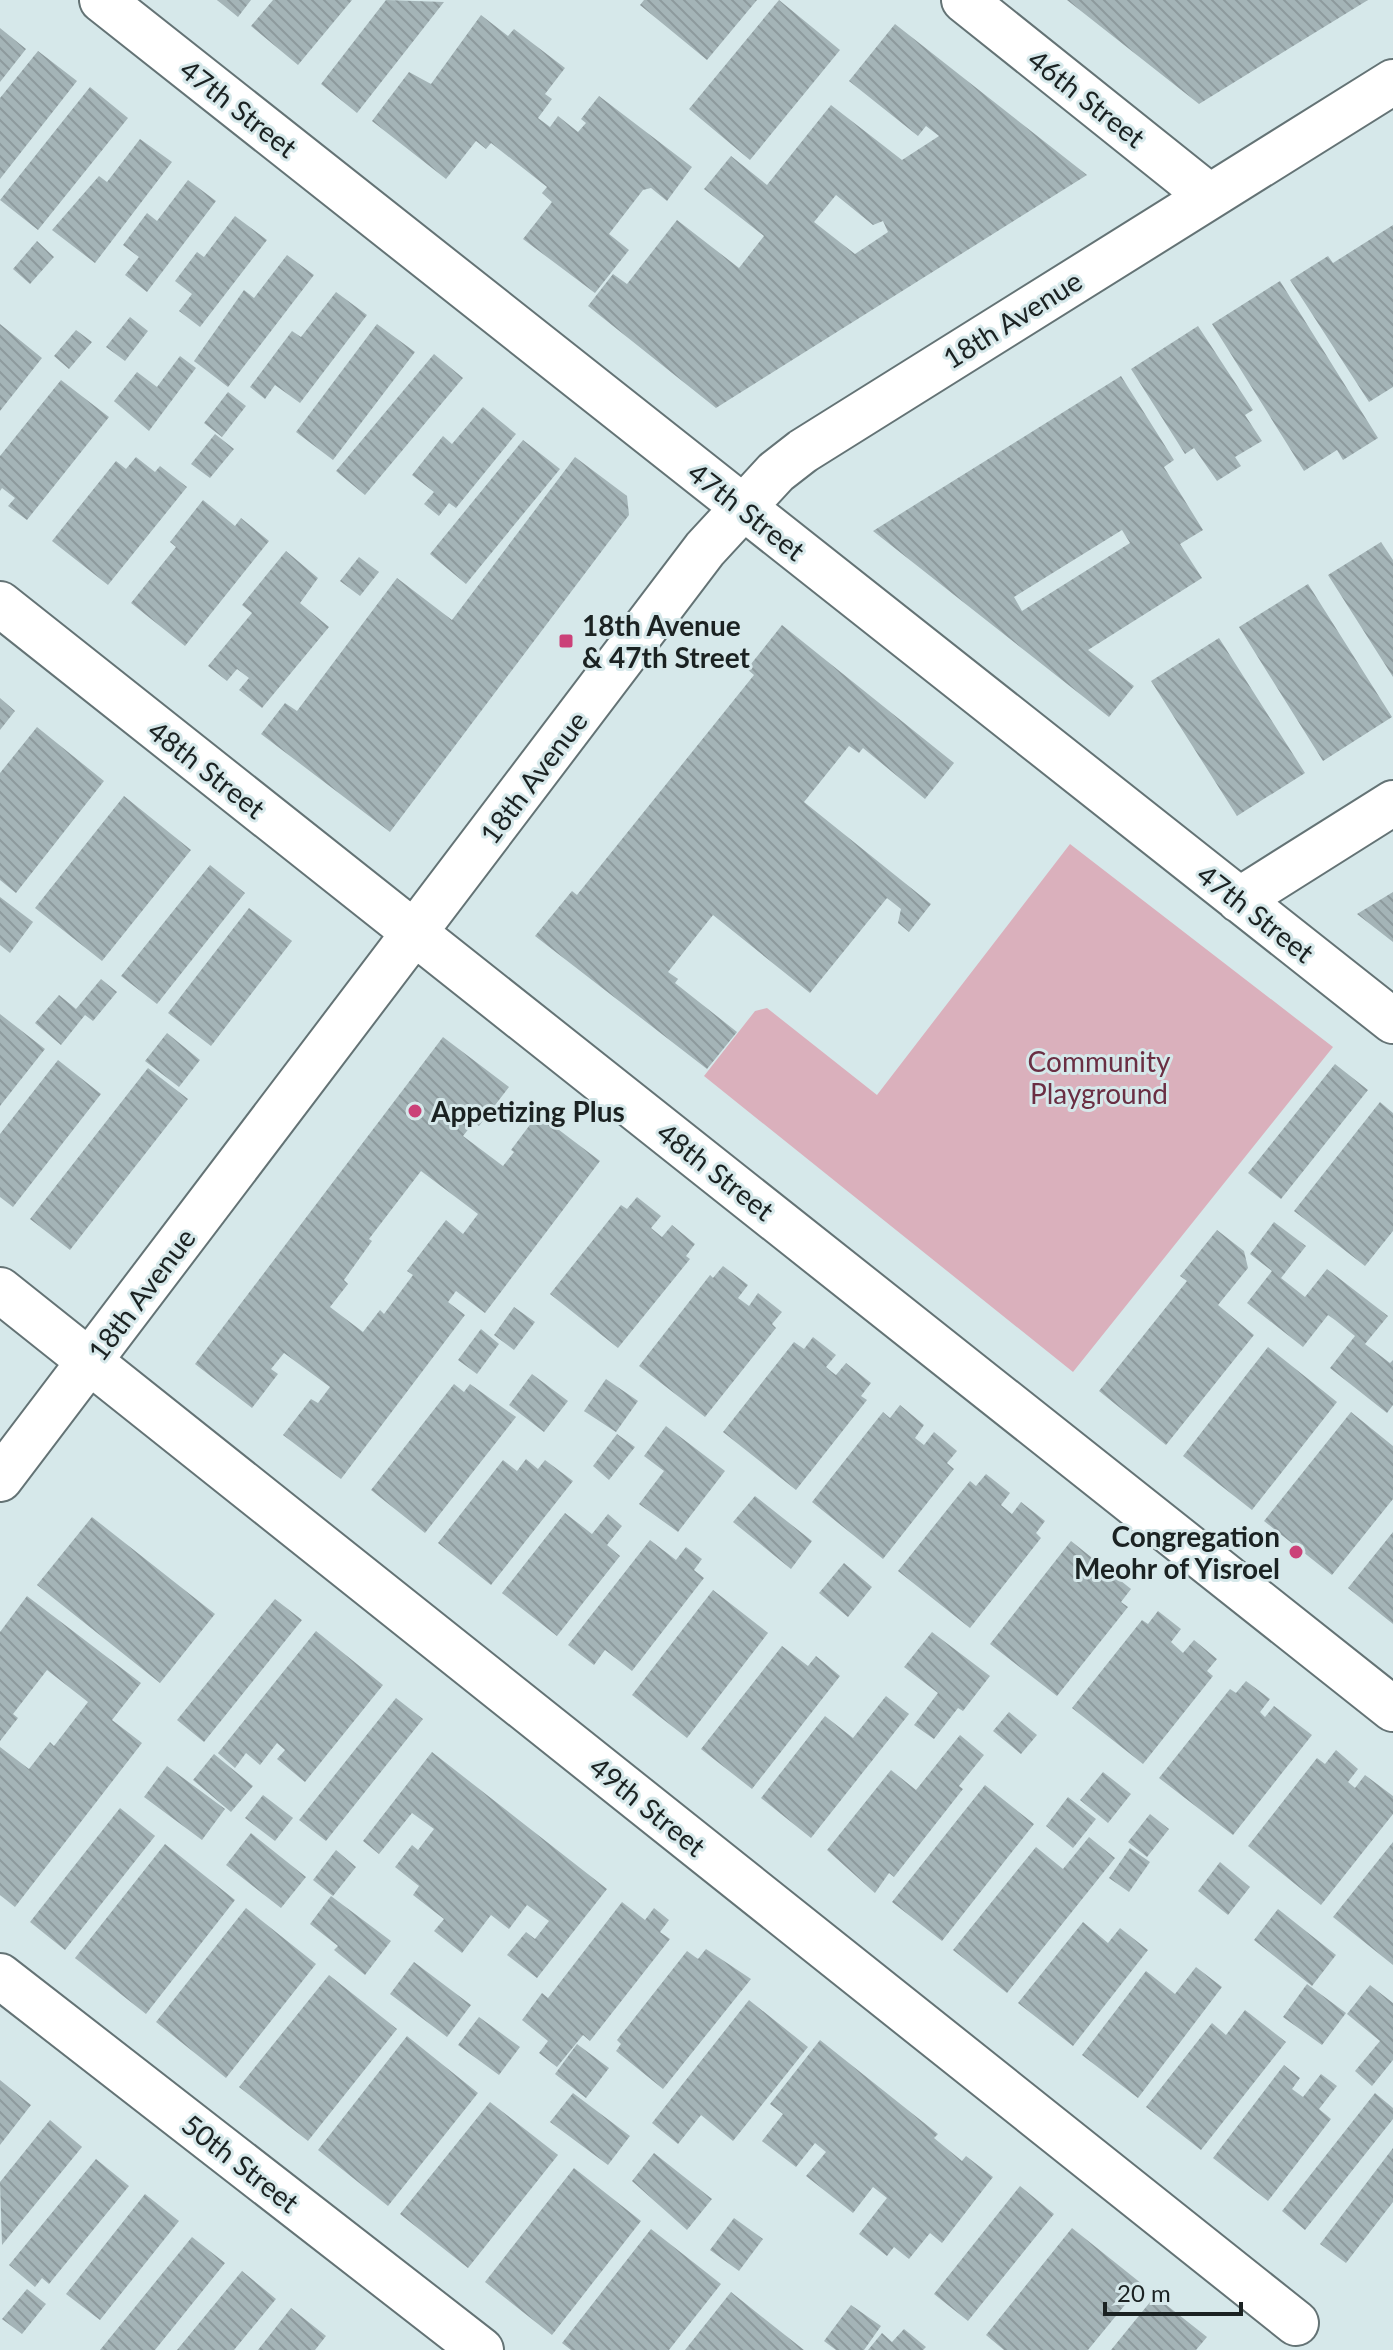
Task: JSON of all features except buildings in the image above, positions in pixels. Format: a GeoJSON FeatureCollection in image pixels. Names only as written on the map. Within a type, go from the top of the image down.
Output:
{"type":"FeatureCollection","features":[{"type":"Feature","properties":{"kind":"street","name":"47th Street"},"geometry":{"type":"LineString","coordinates":[[102,0],[1393,1021]]}},
{"type":"Feature","properties":{"kind":"street","name":"46th Street"},"geometry":{"type":"LineString","coordinates":[[964,0],[1209,196]]}},
{"type":"Feature","properties":{"kind":"street","name":"18th Avenue"},"geometry":{"type":"LineString","coordinates":[[0,1479],[705,549],[776,472],[803,451],[1393,82]]}},
{"type":"Feature","properties":{"kind":"street","name":"48th Street"},"geometry":{"type":"LineString","coordinates":[[0,604],[1393,1709]]}},
{"type":"Feature","properties":{"kind":"street"},"geometry":{"type":"LineString","coordinates":[[1239,900],[1393,803]]}},
{"type":"Feature","properties":{"kind":"street","name":"49th Street"},"geometry":{"type":"LineString","coordinates":[[0,1290],[1296,2323]]}},
{"type":"Feature","properties":{"kind":"street","name":"50th Street"},"geometry":{"type":"LineString","coordinates":[[0,1976],[481,2350]]}},
{"type":"Feature","properties":{"kind":"green space","name":"Community Playground"},"geometry":{"type":"Polygon","coordinates":[[[1070,844],[1333,1047],[1073,1372],[704,1076],[755,1011],[767,1008],[877,1095],[1070,844]]]}},
{"type":"Feature","properties":{"kind":"place","name":"18th Avenue & 47th Street"},"geometry":{"type":"Point","coordinates":[566,641]}},
{"type":"Feature","properties":{"kind":"place","name":"Appetizing Plus"},"geometry":{"type":"Point","coordinates":[415,1111]}},
{"type":"Feature","properties":{"kind":"place","name":"Congregation Meohr of Yisroel"},"geometry":{"type":"Point","coordinates":[1296,1552]}}]}
